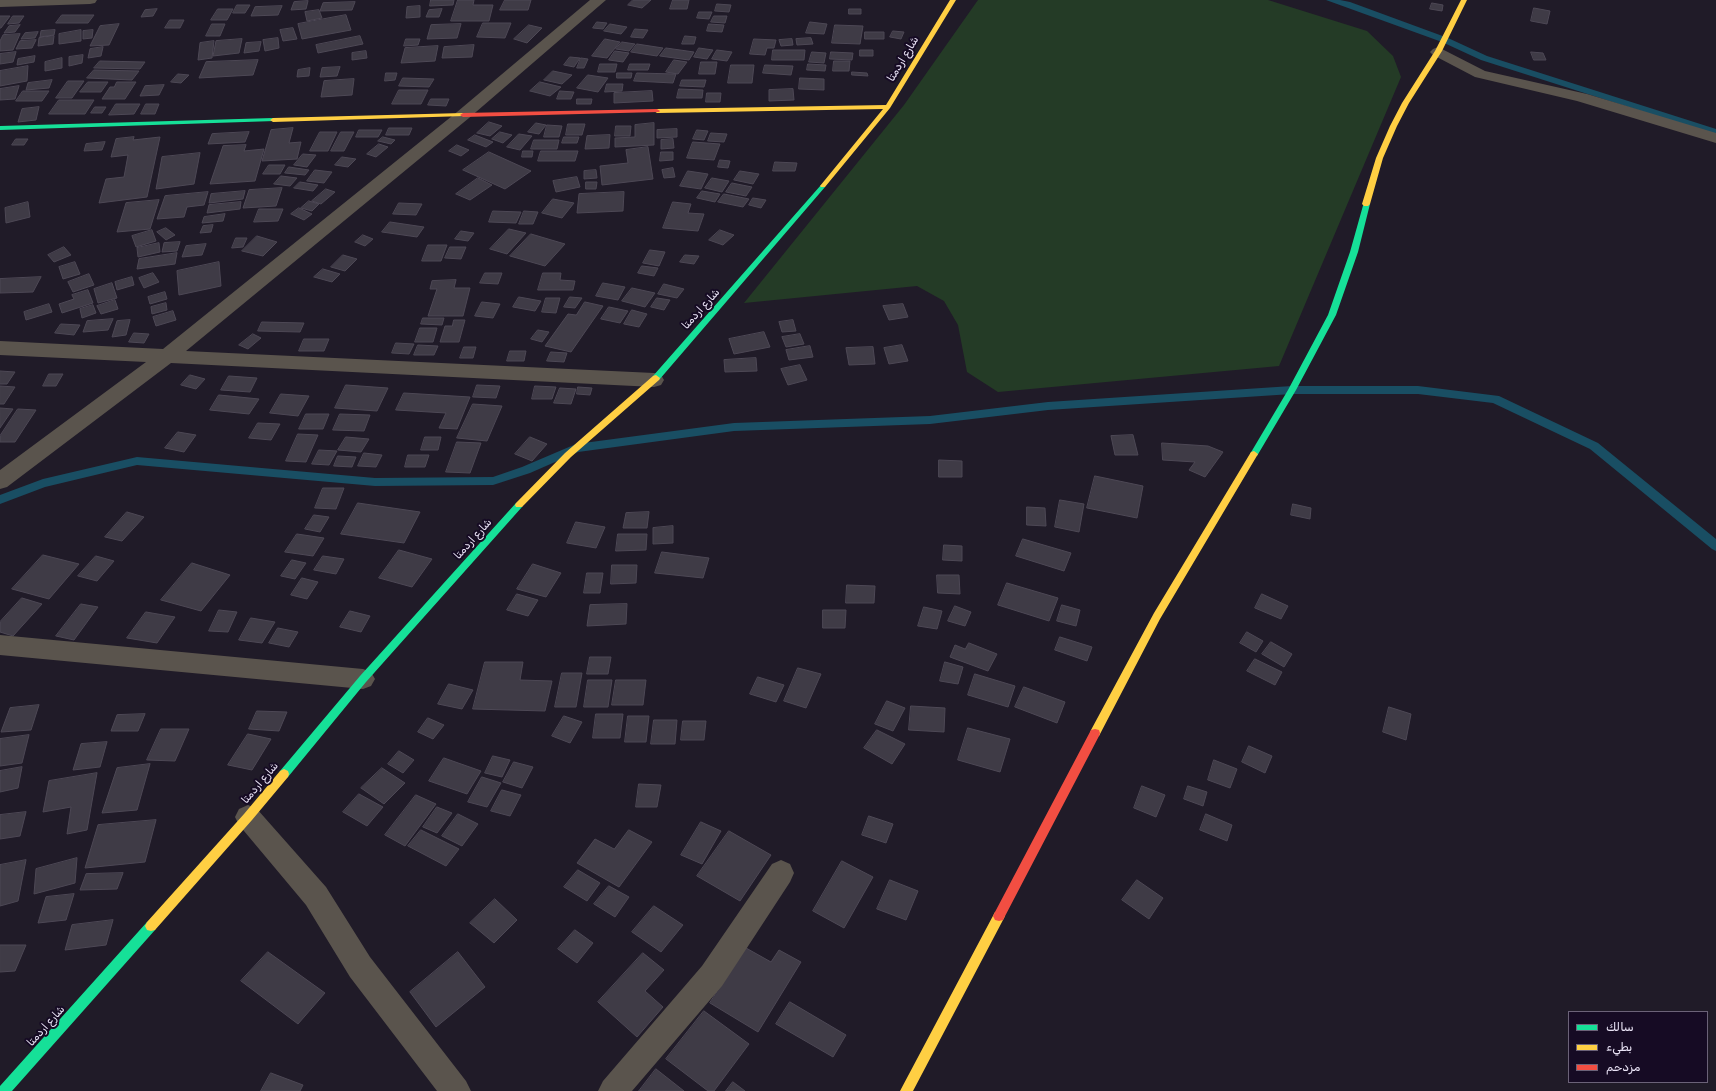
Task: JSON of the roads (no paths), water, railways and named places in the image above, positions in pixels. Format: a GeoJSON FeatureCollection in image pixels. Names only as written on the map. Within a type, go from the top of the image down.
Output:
{"type":"FeatureCollection","features":[{"type":"Feature","properties":{"kind":"street"},"geometry":{"type":"LineString","coordinates":[[0,3],[90,0]]}},
{"type":"Feature","properties":{"kind":"street"},"geometry":{"type":"LineString","coordinates":[[0,481],[166,357],[463,115],[599,0]]}},
{"type":"Feature","properties":{"kind":"street","name":"شارع اردمتا"},"geometry":{"type":"LineString","coordinates":[[4,1091],[248,817],[363,679],[531,492],[568,455],[654,380],[808,205],[888,106],[953,0]]}},
{"type":"Feature","properties":{"kind":"street"},"geometry":{"type":"LineString","coordinates":[[906,1091],[1157,616],[1292,390],[1332,315],[1354,252],[1373,176],[1386,144],[1399,114],[1438,52],[1454,23],[1464,0]]}},
{"type":"Feature","properties":{"kind":"street"},"geometry":{"type":"LineString","coordinates":[[1438,52],[1480,74],[1581,97],[1716,138]]}},
{"type":"Feature","properties":{"kind":"street"},"geometry":{"type":"LineString","coordinates":[[0,128],[463,115],[888,106]]}},
{"type":"Feature","properties":{"kind":"street"},"geometry":{"type":"LineString","coordinates":[[0,348],[654,380]]}},
{"type":"Feature","properties":{"kind":"street"},"geometry":{"type":"LineString","coordinates":[[0,644],[363,679]]}},
{"type":"Feature","properties":{"kind":"street"},"geometry":{"type":"LineString","coordinates":[[248,817],[316,896],[360,967],[456,1091]]}},
{"type":"Feature","properties":{"kind":"street"},"geometry":{"type":"LineString","coordinates":[[613,1091],[712,976],[781,873]]}},
{"type":"Feature","properties":{"kind":"waterway"},"geometry":{"type":"LineString","coordinates":[[1330,0],[1347,4],[1445,40],[1484,58],[1716,132]]}},
{"type":"Feature","properties":{"kind":"waterway"},"geometry":{"type":"LineString","coordinates":[[0,500],[43,483],[137,461],[375,482],[493,481],[526,470],[576,448],[734,427],[930,420],[1048,406],[1292,390],[1418,390],[1495,399],[1594,446],[1716,546]]}}]}
